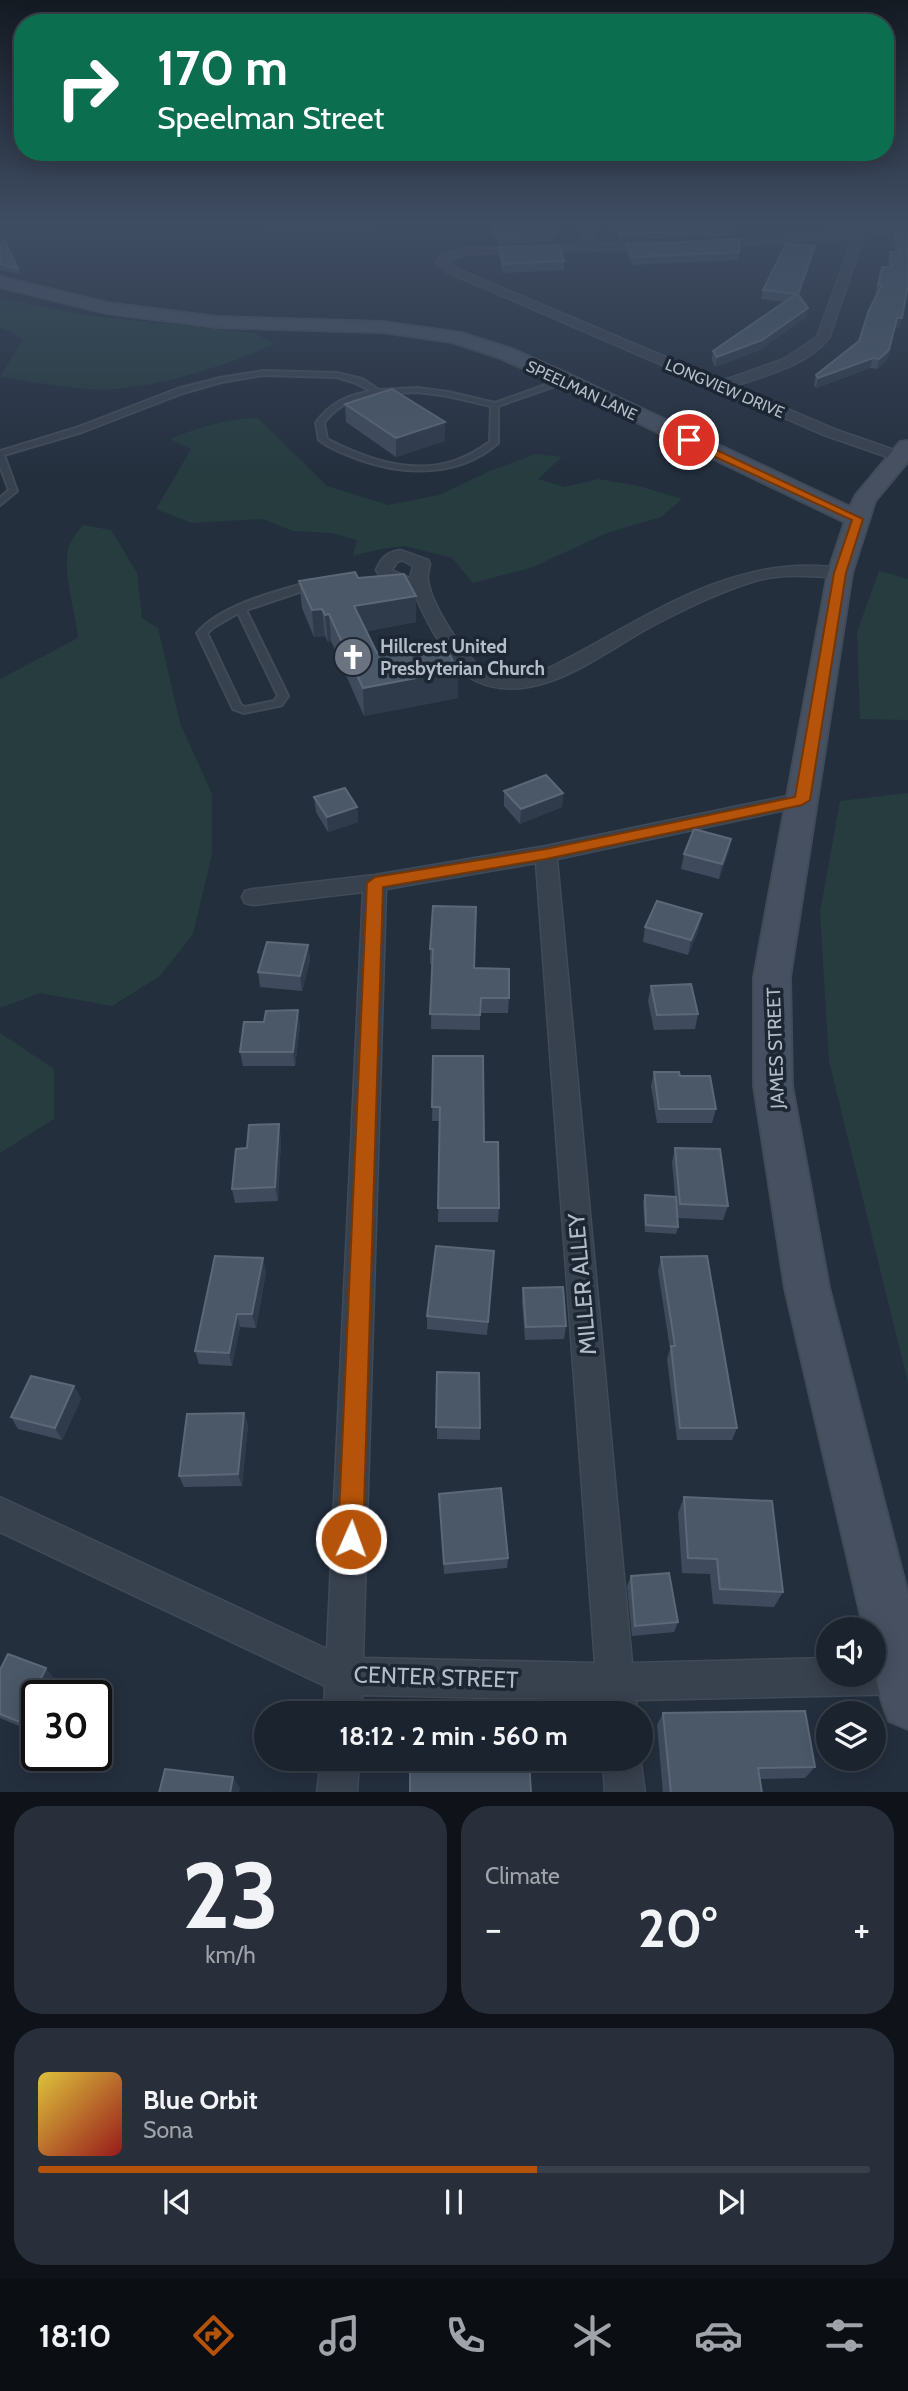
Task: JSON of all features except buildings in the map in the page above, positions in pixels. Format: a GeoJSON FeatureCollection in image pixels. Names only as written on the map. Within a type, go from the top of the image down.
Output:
{"type":"FeatureCollection","features":[{"type":"Feature","properties":{"kind":"street","name":"SPEELMAN LANE"},"geometry":{"type":"LineString","coordinates":[[105,308],[216,322],[382,327],[455,337],[505,353],[858,519]]}},
{"type":"Feature","properties":{"kind":"street","name":"LONGVIEW DRIVE"},"geometry":{"type":"LineString","coordinates":[[539,308],[829,432],[903,452]]}},
{"type":"Feature","properties":{"kind":"street"},"geometry":{"type":"LineString","coordinates":[[722,386],[786,363],[812,350],[823,338],[834,308]]}},
{"type":"Feature","properties":{"kind":"street","name":"JAMES STREET"},"geometry":{"type":"LineString","coordinates":[[903,452],[864,500],[840,573],[772,977],[773,1086],[807,1288],[906,1684]]}},
{"type":"Feature","properties":{"kind":"street"},"geometry":{"type":"LineString","coordinates":[[422,587],[382,576],[389,559],[395,554],[408,555],[422,564],[418,578],[448,642],[466,667],[491,681],[519,684],[552,676],[644,623],[735,582],[787,569],[840,573]]}},
{"type":"Feature","properties":{"kind":"street"},"geometry":{"type":"LineString","coordinates":[[253,897],[375,883],[546,854],[802,800]]}},
{"type":"Feature","properties":{"kind":"street","name":"MILLER ALLEY"},"geometry":{"type":"LineString","coordinates":[[546,854],[617,1698]]}},
{"type":"Feature","properties":{"kind":"street"},"geometry":{"type":"LineString","coordinates":[[344,1701],[375,883]]}},
{"type":"Feature","properties":{"kind":"street","name":"CENTER STREET"},"geometry":{"type":"LineString","coordinates":[[0,1514],[345,1676],[617,1698],[906,1684]]}},
{"type":"Feature","properties":{"kind":"street"},"geometry":{"type":"LineString","coordinates":[[337,1792],[339,1771]]}},
{"type":"Feature","properties":{"kind":"street"},"geometry":{"type":"LineString","coordinates":[[623,1771],[625,1792]]}},
{"type":"Feature","properties":{"kind":"lane"},"geometry":{"type":"LineString","coordinates":[[0,502],[13,491],[0,455],[79,430],[180,391],[263,373],[337,375],[359,381],[377,392]]}},
{"type":"Feature","properties":{"kind":"lane"},"geometry":{"type":"LineString","coordinates":[[495,405],[492,415],[496,430],[494,443],[451,465],[411,467],[372,463],[323,440],[320,423],[329,408],[352,398],[377,392],[417,390],[495,405],[565,381]]}},
{"type":"Feature","properties":{"kind":"lane"},"geometry":{"type":"LineString","coordinates":[[241,610],[283,696],[278,703],[244,710],[237,707],[201,633],[209,623],[241,610],[316,583],[328,582]]}},
{"type":"Feature","properties":{"kind":"green space"},"geometry":{"type":"Polygon","coordinates":[[[0,308],[47,308],[83,315],[254,333],[274,344],[238,359],[152,384],[85,389],[0,377],[23,339],[0,327],[0,308]]]}},
{"type":"Feature","properties":{"kind":"green space"},"geometry":{"type":"Polygon","coordinates":[[[258,418],[327,486],[388,505],[439,495],[492,470],[536,454],[562,457],[538,479],[564,487],[598,479],[639,486],[682,499],[661,517],[607,533],[533,567],[473,583],[452,558],[405,546],[353,556],[357,540],[332,533],[293,531],[262,519],[192,523],[156,509],[191,449],[170,439],[213,424],[258,418]]]}},
{"type":"Feature","properties":{"kind":"green space"},"geometry":{"type":"Polygon","coordinates":[[[83,525],[111,530],[137,573],[142,618],[158,628],[180,723],[212,794],[212,854],[193,934],[160,976],[112,1006],[40,993],[0,1008],[0,679],[78,638],[69,590],[67,553],[74,536],[83,525]]]}},
{"type":"Feature","properties":{"kind":"green space"},"geometry":{"type":"Polygon","coordinates":[[[879,571],[908,579],[908,720],[860,719],[857,632],[879,571]]]}},
{"type":"Feature","properties":{"kind":"green space"},"geometry":{"type":"Polygon","coordinates":[[[908,793],[908,1383],[829,1061],[820,912],[840,801],[908,793]]]}},
{"type":"Feature","properties":{"kind":"green space"},"geometry":{"type":"Polygon","coordinates":[[[0,1033],[54,1069],[54,1119],[0,1153],[0,1033]]]}},
{"type":"Feature","properties":{"kind":"place","name":"Hillcrest United Presbyterian Church"},"geometry":{"type":"Point","coordinates":[353,657]}},
{"type":"Feature","properties":{"kind":"route"},"geometry":{"type":"LineString","coordinates":[[351,1539],[375,883],[546,854],[802,800],[840,573],[858,519],[689,440]]}}]}
